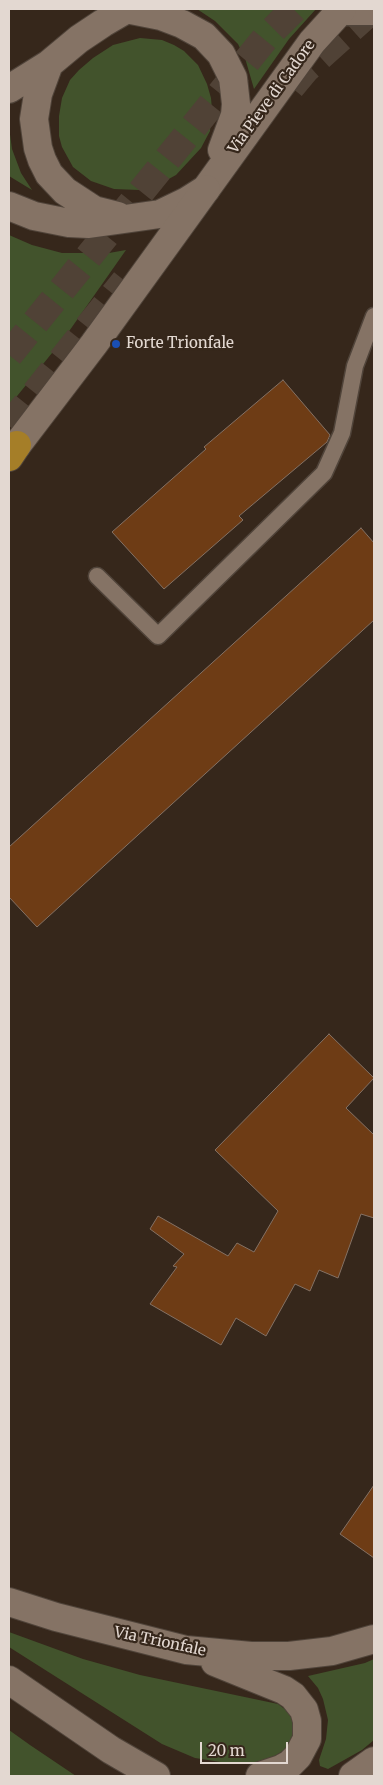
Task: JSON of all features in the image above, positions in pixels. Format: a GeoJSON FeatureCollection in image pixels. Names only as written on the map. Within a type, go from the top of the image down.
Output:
{"type":"FeatureCollection","features":[{"type":"Feature","properties":{"kind":"main road","name":"Via Pieve di Cadore"},"geometry":{"type":"LineString","coordinates":[[9,89],[49,64],[79,39],[127,9],[161,16],[193,30],[214,46],[221,54],[230,72],[236,92],[235,115],[206,189]]}},
{"type":"Feature","properties":{"kind":"main road","name":"Via Pieve di Cadore"},"geometry":{"type":"LineString","coordinates":[[9,206],[34,216],[69,223],[89,224],[160,214],[175,208],[206,189],[312,42],[338,13]]}},
{"type":"Feature","properties":{"kind":"main road","name":"Via Pieve di Cadore"},"geometry":{"type":"LineString","coordinates":[[49,64],[38,94],[34,119],[38,148],[42,160],[49,174],[57,183],[82,204],[94,210],[124,218]]}},
{"type":"Feature","properties":{"kind":"main road"},"geometry":{"type":"LineString","coordinates":[[11,452],[94,344],[206,189]]}},
{"type":"Feature","properties":{"kind":"main road","name":"Via Trionfale"},"geometry":{"type":"LineString","coordinates":[[9,1602],[56,1617],[186,1650],[251,1656],[290,1656],[332,1651],[374,1639]]}},
{"type":"Feature","properties":{"kind":"main road"},"geometry":{"type":"LineString","coordinates":[[186,1650],[284,1690],[293,1696],[304,1710],[307,1722],[307,1739],[298,1756],[281,1769],[260,1776]]}},
{"type":"Feature","properties":{"kind":"main road"},"geometry":{"type":"LineString","coordinates":[[9,1680],[111,1750],[156,1776]]}},
{"type":"Feature","properties":{"kind":"main road"},"geometry":{"type":"LineString","coordinates":[[353,1776],[374,1761]]}},
{"type":"Feature","properties":{"kind":"lane"},"geometry":{"type":"LineString","coordinates":[[338,13],[374,17]]}},
{"type":"Feature","properties":{"kind":"lane"},"geometry":{"type":"LineString","coordinates":[[97,576],[158,636],[324,473],[342,433],[355,366],[374,316]]}},
{"type":"Feature","properties":{"kind":"green space"},"geometry":{"type":"Polygon","coordinates":[[[197,9],[316,9],[289,39],[254,89],[245,58],[238,44],[215,21],[197,9]]]}},
{"type":"Feature","properties":{"kind":"green space"},"geometry":{"type":"Polygon","coordinates":[[[140,38],[162,40],[174,45],[184,51],[198,65],[211,98],[210,131],[201,148],[176,175],[154,187],[139,190],[114,189],[91,181],[73,167],[62,147],[59,136],[59,116],[62,98],[70,80],[93,58],[113,45],[140,38]]]}},
{"type":"Feature","properties":{"kind":"green space"},"geometry":{"type":"Polygon","coordinates":[[[9,127],[12,149],[21,173],[32,190],[9,176],[9,127]]]}},
{"type":"Feature","properties":{"kind":"green space"},"geometry":{"type":"Polygon","coordinates":[[[9,235],[32,245],[62,253],[109,253],[126,250],[65,337],[9,406],[9,235]]]}},
{"type":"Feature","properties":{"kind":"green space"},"geometry":{"type":"Polygon","coordinates":[[[9,1632],[83,1659],[140,1675],[278,1704],[290,1713],[294,1725],[293,1734],[286,1749],[263,1763],[227,1763],[195,1758],[162,1744],[9,1647],[9,1632]]]}},
{"type":"Feature","properties":{"kind":"green space"},"geometry":{"type":"Polygon","coordinates":[[[374,1659],[374,1740],[362,1750],[328,1769],[320,1766],[319,1760],[326,1739],[328,1720],[318,1688],[308,1676],[365,1663],[374,1659]]]}},
{"type":"Feature","properties":{"kind":"green space"},"geometry":{"type":"Polygon","coordinates":[[[9,1730],[30,1745],[76,1776],[9,1776],[9,1730]]]}},
{"type":"Feature","properties":{"kind":"building"},"geometry":{"type":"Polygon","coordinates":[[[283,380],[330,435],[327,442],[239,516],[243,520],[164,589],[112,532],[206,449],[204,447],[283,380]]]}},
{"type":"Feature","properties":{"kind":"building"},"geometry":{"type":"Polygon","coordinates":[[[361,528],[374,543],[374,620],[37,927],[9,897],[9,847],[361,528]]]}},
{"type":"Feature","properties":{"kind":"building"},"geometry":{"type":"Polygon","coordinates":[[[329,1034],[374,1078],[346,1108],[374,1135],[374,1218],[361,1214],[338,1278],[319,1270],[310,1291],[295,1284],[266,1336],[236,1318],[221,1345],[150,1304],[177,1267],[173,1266],[184,1254],[150,1229],[158,1216],[228,1256],[237,1243],[254,1252],[278,1211],[215,1150],[329,1034]]]}},
{"type":"Feature","properties":{"kind":"building"},"geometry":{"type":"Polygon","coordinates":[[[374,1485],[374,1558],[340,1534],[374,1485]]]}},
{"type":"Feature","properties":{"kind":"tunnel"},"geometry":{"type":"LineString","coordinates":[[9,355],[267,36],[294,9]]}},
{"type":"Feature","properties":{"kind":"tunnel"},"geometry":{"type":"LineString","coordinates":[[291,87],[306,69],[373,9]]}},
{"type":"Feature","properties":{"kind":"tunnel"},"geometry":{"type":"LineString","coordinates":[[9,426],[125,281]]}},
{"type":"Feature","properties":{"kind":"place","name":"Forte Trionfale"},"geometry":{"type":"Point","coordinates":[116,344]}}]}
